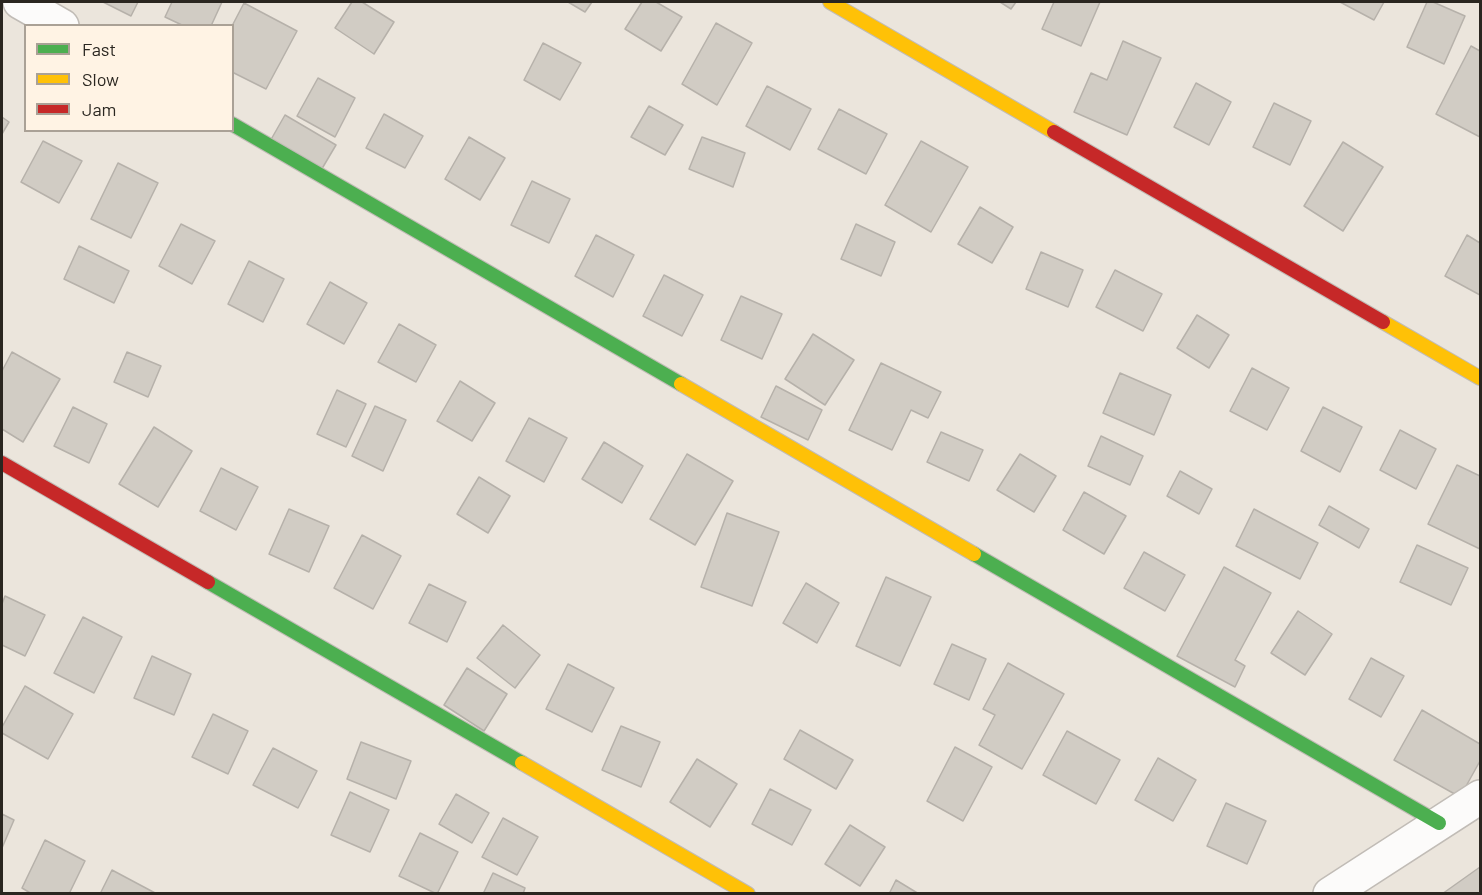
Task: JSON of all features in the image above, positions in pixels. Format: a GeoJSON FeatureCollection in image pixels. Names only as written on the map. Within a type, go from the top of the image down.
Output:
{"type":"FeatureCollection","features":[{"type":"Feature","properties":{"kind":"street"},"geometry":{"type":"LineString","coordinates":[[20,2],[58,24]]}},
{"type":"Feature","properties":{"kind":"street"},"geometry":{"type":"LineString","coordinates":[[830,2],[1480,378]]}},
{"type":"Feature","properties":{"kind":"street"},"geometry":{"type":"LineString","coordinates":[[234,125],[1439,823]]}},
{"type":"Feature","properties":{"kind":"street"},"geometry":{"type":"LineString","coordinates":[[2,463],[748,894]]}},
{"type":"Feature","properties":{"kind":"street"},"geometry":{"type":"LineString","coordinates":[[1330,894],[1480,797]]}},
{"type":"Feature","properties":{"kind":"building"},"geometry":{"type":"Polygon","coordinates":[[[103,2],[138,2],[131,16],[103,2]]]}},
{"type":"Feature","properties":{"kind":"building"},"geometry":{"type":"Polygon","coordinates":[[[172,2],[222,2],[212,24],[180,24],[165,17],[172,2]]]}},
{"type":"Feature","properties":{"kind":"building"},"geometry":{"type":"Polygon","coordinates":[[[352,2],[362,2],[394,22],[374,54],[335,28],[352,2]]]}},
{"type":"Feature","properties":{"kind":"building"},"geometry":{"type":"Polygon","coordinates":[[[568,2],[592,2],[585,12],[568,2]]]}},
{"type":"Feature","properties":{"kind":"building"},"geometry":{"type":"Polygon","coordinates":[[[642,2],[656,2],[682,17],[661,51],[625,29],[642,2]]]}},
{"type":"Feature","properties":{"kind":"building"},"geometry":{"type":"Polygon","coordinates":[[[1000,2],[1016,2],[1011,9],[1000,2]]]}},
{"type":"Feature","properties":{"kind":"building"},"geometry":{"type":"Polygon","coordinates":[[[1054,2],[1100,2],[1081,46],[1042,29],[1054,2]]]}},
{"type":"Feature","properties":{"kind":"building"},"geometry":{"type":"Polygon","coordinates":[[[1340,2],[1384,2],[1374,20],[1340,2]]]}},
{"type":"Feature","properties":{"kind":"building"},"geometry":{"type":"Polygon","coordinates":[[[1427,2],[1433,2],[1465,16],[1444,64],[1407,47],[1427,2]]]}},
{"type":"Feature","properties":{"kind":"building"},"geometry":{"type":"Polygon","coordinates":[[[244,3],[297,31],[266,89],[234,73],[233,24],[244,3]]]}},
{"type":"Feature","properties":{"kind":"building"},"geometry":{"type":"Polygon","coordinates":[[[716,23],[752,43],[717,105],[682,84],[716,23]]]}},
{"type":"Feature","properties":{"kind":"building"},"geometry":{"type":"Polygon","coordinates":[[[1123,41],[1161,58],[1127,135],[1074,112],[1091,73],[1107,80],[1123,41]]]}},
{"type":"Feature","properties":{"kind":"building"},"geometry":{"type":"Polygon","coordinates":[[[543,43],[581,63],[560,100],[524,80],[543,43]]]}},
{"type":"Feature","properties":{"kind":"building"},"geometry":{"type":"Polygon","coordinates":[[[1471,46],[1480,51],[1480,137],[1436,114],[1471,46]]]}},
{"type":"Feature","properties":{"kind":"building"},"geometry":{"type":"Polygon","coordinates":[[[318,78],[355,98],[335,137],[297,116],[318,78]]]}},
{"type":"Feature","properties":{"kind":"building"},"geometry":{"type":"Polygon","coordinates":[[[1196,83],[1231,102],[1209,145],[1174,127],[1196,83]]]}},
{"type":"Feature","properties":{"kind":"building"},"geometry":{"type":"Polygon","coordinates":[[[767,86],[811,109],[790,150],[746,126],[767,86]]]}},
{"type":"Feature","properties":{"kind":"building"},"geometry":{"type":"Polygon","coordinates":[[[1274,103],[1311,121],[1290,165],[1253,147],[1274,103]]]}},
{"type":"Feature","properties":{"kind":"building"},"geometry":{"type":"Polygon","coordinates":[[[649,106],[683,125],[665,155],[631,137],[649,106]]]}},
{"type":"Feature","properties":{"kind":"building"},"geometry":{"type":"Polygon","coordinates":[[[839,109],[887,134],[866,174],[818,149],[839,109]]]}},
{"type":"Feature","properties":{"kind":"building"},"geometry":{"type":"Polygon","coordinates":[[[384,114],[423,136],[405,168],[366,148],[384,114]]]}},
{"type":"Feature","properties":{"kind":"building"},"geometry":{"type":"Polygon","coordinates":[[[285,115],[336,145],[320,172],[269,143],[285,115]]]}},
{"type":"Feature","properties":{"kind":"building"},"geometry":{"type":"Polygon","coordinates":[[[2,117],[9,122],[2,134],[2,117]]]}},
{"type":"Feature","properties":{"kind":"building"},"geometry":{"type":"Polygon","coordinates":[[[469,137],[505,158],[480,200],[445,179],[469,137]]]}},
{"type":"Feature","properties":{"kind":"building"},"geometry":{"type":"Polygon","coordinates":[[[702,137],[745,153],[733,187],[689,169],[702,137]]]}},
{"type":"Feature","properties":{"kind":"building"},"geometry":{"type":"Polygon","coordinates":[[[43,141],[82,161],[59,203],[21,182],[43,141]]]}},
{"type":"Feature","properties":{"kind":"building"},"geometry":{"type":"Polygon","coordinates":[[[921,141],[968,167],[931,232],[885,205],[921,141]]]}},
{"type":"Feature","properties":{"kind":"building"},"geometry":{"type":"Polygon","coordinates":[[[1343,142],[1383,167],[1343,231],[1304,206],[1343,142]]]}},
{"type":"Feature","properties":{"kind":"building"},"geometry":{"type":"Polygon","coordinates":[[[118,163],[158,183],[131,238],[91,219],[118,163]]]}},
{"type":"Feature","properties":{"kind":"building"},"geometry":{"type":"Polygon","coordinates":[[[532,181],[570,199],[549,243],[511,225],[532,181]]]}},
{"type":"Feature","properties":{"kind":"building"},"geometry":{"type":"Polygon","coordinates":[[[980,207],[1013,227],[992,263],[958,244],[980,207]]]}},
{"type":"Feature","properties":{"kind":"building"},"geometry":{"type":"Polygon","coordinates":[[[181,224],[215,241],[192,284],[159,266],[181,224]]]}},
{"type":"Feature","properties":{"kind":"building"},"geometry":{"type":"Polygon","coordinates":[[[856,224],[895,242],[881,276],[841,259],[856,224]]]}},
{"type":"Feature","properties":{"kind":"building"},"geometry":{"type":"Polygon","coordinates":[[[596,235],[634,255],[613,297],[575,276],[596,235]]]}},
{"type":"Feature","properties":{"kind":"building"},"geometry":{"type":"Polygon","coordinates":[[[1467,235],[1480,243],[1480,295],[1445,276],[1467,235]]]}},
{"type":"Feature","properties":{"kind":"building"},"geometry":{"type":"Polygon","coordinates":[[[79,246],[129,271],[114,303],[64,279],[79,246]]]}},
{"type":"Feature","properties":{"kind":"building"},"geometry":{"type":"Polygon","coordinates":[[[1041,252],[1083,270],[1068,307],[1026,289],[1041,252]]]}},
{"type":"Feature","properties":{"kind":"building"},"geometry":{"type":"Polygon","coordinates":[[[249,261],[284,279],[263,322],[228,304],[249,261]]]}},
{"type":"Feature","properties":{"kind":"building"},"geometry":{"type":"Polygon","coordinates":[[[1115,270],[1162,294],[1143,331],[1096,307],[1115,270]]]}},
{"type":"Feature","properties":{"kind":"building"},"geometry":{"type":"Polygon","coordinates":[[[664,275],[703,295],[682,336],[643,316],[664,275]]]}},
{"type":"Feature","properties":{"kind":"building"},"geometry":{"type":"Polygon","coordinates":[[[330,282],[367,303],[344,344],[307,324],[330,282]]]}},
{"type":"Feature","properties":{"kind":"building"},"geometry":{"type":"Polygon","coordinates":[[[741,296],[782,314],[762,359],[721,340],[741,296]]]}},
{"type":"Feature","properties":{"kind":"building"},"geometry":{"type":"Polygon","coordinates":[[[1197,315],[1229,335],[1209,368],[1177,348],[1197,315]]]}},
{"type":"Feature","properties":{"kind":"building"},"geometry":{"type":"Polygon","coordinates":[[[399,324],[436,345],[416,382],[378,362],[399,324]]]}},
{"type":"Feature","properties":{"kind":"building"},"geometry":{"type":"Polygon","coordinates":[[[813,334],[854,360],[825,405],[785,379],[813,334]]]}},
{"type":"Feature","properties":{"kind":"building"},"geometry":{"type":"Polygon","coordinates":[[[12,352],[60,379],[23,442],[2,429],[2,371],[12,352]]]}},
{"type":"Feature","properties":{"kind":"building"},"geometry":{"type":"Polygon","coordinates":[[[127,352],[161,366],[148,397],[114,382],[127,352]]]}},
{"type":"Feature","properties":{"kind":"building"},"geometry":{"type":"Polygon","coordinates":[[[881,363],[941,392],[928,418],[911,410],[892,450],[849,430],[881,363]]]}},
{"type":"Feature","properties":{"kind":"building"},"geometry":{"type":"Polygon","coordinates":[[[1252,368],[1289,388],[1267,430],[1230,411],[1252,368]]]}},
{"type":"Feature","properties":{"kind":"building"},"geometry":{"type":"Polygon","coordinates":[[[1120,373],[1171,395],[1154,435],[1103,413],[1120,373]]]}},
{"type":"Feature","properties":{"kind":"building"},"geometry":{"type":"Polygon","coordinates":[[[460,381],[495,403],[472,441],[437,421],[460,381]]]}},
{"type":"Feature","properties":{"kind":"building"},"geometry":{"type":"Polygon","coordinates":[[[776,386],[822,410],[808,440],[761,417],[776,386]]]}},
{"type":"Feature","properties":{"kind":"building"},"geometry":{"type":"Polygon","coordinates":[[[337,390],[366,404],[346,447],[317,434],[337,390]]]}},
{"type":"Feature","properties":{"kind":"building"},"geometry":{"type":"Polygon","coordinates":[[[375,406],[406,420],[383,471],[352,456],[375,406]]]}},
{"type":"Feature","properties":{"kind":"building"},"geometry":{"type":"Polygon","coordinates":[[[73,407],[107,424],[89,463],[54,446],[73,407]]]}},
{"type":"Feature","properties":{"kind":"building"},"geometry":{"type":"Polygon","coordinates":[[[1323,407],[1362,427],[1340,472],[1301,451],[1323,407]]]}},
{"type":"Feature","properties":{"kind":"building"},"geometry":{"type":"Polygon","coordinates":[[[529,418],[567,438],[544,482],[506,461],[529,418]]]}},
{"type":"Feature","properties":{"kind":"building"},"geometry":{"type":"Polygon","coordinates":[[[154,427],[192,451],[158,507],[119,484],[154,427]]]}},
{"type":"Feature","properties":{"kind":"building"},"geometry":{"type":"Polygon","coordinates":[[[1400,430],[1436,449],[1416,489],[1380,470],[1400,430]]]}},
{"type":"Feature","properties":{"kind":"building"},"geometry":{"type":"Polygon","coordinates":[[[941,432],[983,450],[969,481],[927,462],[941,432]]]}},
{"type":"Feature","properties":{"kind":"building"},"geometry":{"type":"Polygon","coordinates":[[[1101,436],[1143,456],[1130,485],[1088,466],[1101,436]]]}},
{"type":"Feature","properties":{"kind":"building"},"geometry":{"type":"Polygon","coordinates":[[[604,442],[643,466],[622,503],[582,479],[604,442]]]}},
{"type":"Feature","properties":{"kind":"building"},"geometry":{"type":"Polygon","coordinates":[[[687,454],[733,481],[695,545],[650,519],[687,454]]]}},
{"type":"Feature","properties":{"kind":"building"},"geometry":{"type":"Polygon","coordinates":[[[1020,454],[1056,476],[1034,512],[997,490],[1020,454]]]}},
{"type":"Feature","properties":{"kind":"building"},"geometry":{"type":"Polygon","coordinates":[[[1457,465],[1480,476],[1480,549],[1428,524],[1457,465]]]}},
{"type":"Feature","properties":{"kind":"building"},"geometry":{"type":"Polygon","coordinates":[[[221,468],[258,487],[236,530],[200,511],[221,468]]]}},
{"type":"Feature","properties":{"kind":"building"},"geometry":{"type":"Polygon","coordinates":[[[1180,471],[1212,489],[1199,514],[1167,496],[1180,471]]]}},
{"type":"Feature","properties":{"kind":"building"},"geometry":{"type":"Polygon","coordinates":[[[479,477],[510,496],[488,533],[457,514],[479,477]]]}},
{"type":"Feature","properties":{"kind":"building"},"geometry":{"type":"Polygon","coordinates":[[[1084,492],[1126,516],[1104,554],[1063,530],[1084,492]]]}},
{"type":"Feature","properties":{"kind":"building"},"geometry":{"type":"Polygon","coordinates":[[[1329,506],[1369,529],[1359,548],[1319,525],[1329,506]]]}},
{"type":"Feature","properties":{"kind":"building"},"geometry":{"type":"Polygon","coordinates":[[[289,509],[329,526],[309,572],[269,554],[289,509]]]}},
{"type":"Feature","properties":{"kind":"building"},"geometry":{"type":"Polygon","coordinates":[[[1254,509],[1318,543],[1300,579],[1236,546],[1254,509]]]}},
{"type":"Feature","properties":{"kind":"building"},"geometry":{"type":"Polygon","coordinates":[[[727,513],[779,532],[752,606],[701,587],[727,513]]]}},
{"type":"Feature","properties":{"kind":"building"},"geometry":{"type":"Polygon","coordinates":[[[362,535],[401,556],[373,609],[334,588],[362,535]]]}},
{"type":"Feature","properties":{"kind":"building"},"geometry":{"type":"Polygon","coordinates":[[[1417,545],[1468,568],[1451,605],[1400,582],[1417,545]]]}},
{"type":"Feature","properties":{"kind":"building"},"geometry":{"type":"Polygon","coordinates":[[[1144,552],[1185,575],[1165,611],[1124,588],[1144,552]]]}},
{"type":"Feature","properties":{"kind":"building"},"geometry":{"type":"Polygon","coordinates":[[[1224,567],[1271,593],[1235,660],[1245,666],[1235,687],[1177,656],[1224,567]]]}},
{"type":"Feature","properties":{"kind":"building"},"geometry":{"type":"Polygon","coordinates":[[[886,577],[931,597],[900,666],[856,646],[886,577]]]}},
{"type":"Feature","properties":{"kind":"building"},"geometry":{"type":"Polygon","coordinates":[[[806,583],[839,603],[817,643],[783,623],[806,583]]]}},
{"type":"Feature","properties":{"kind":"building"},"geometry":{"type":"Polygon","coordinates":[[[429,584],[466,602],[447,642],[409,623],[429,584]]]}},
{"type":"Feature","properties":{"kind":"building"},"geometry":{"type":"Polygon","coordinates":[[[5,596],[45,615],[25,656],[2,645],[2,604],[5,596]]]}},
{"type":"Feature","properties":{"kind":"building"},"geometry":{"type":"Polygon","coordinates":[[[1298,611],[1332,634],[1305,675],[1271,653],[1298,611]]]}},
{"type":"Feature","properties":{"kind":"building"},"geometry":{"type":"Polygon","coordinates":[[[83,617],[122,637],[94,693],[54,673],[83,617]]]}},
{"type":"Feature","properties":{"kind":"building"},"geometry":{"type":"Polygon","coordinates":[[[503,625],[540,655],[515,688],[477,658],[503,625]]]}},
{"type":"Feature","properties":{"kind":"building"},"geometry":{"type":"Polygon","coordinates":[[[952,644],[986,659],[969,700],[934,684],[952,644]]]}},
{"type":"Feature","properties":{"kind":"building"},"geometry":{"type":"Polygon","coordinates":[[[152,656],[191,674],[174,715],[134,698],[152,656]]]}},
{"type":"Feature","properties":{"kind":"building"},"geometry":{"type":"Polygon","coordinates":[[[1371,658],[1404,676],[1381,717],[1349,699],[1371,658]]]}},
{"type":"Feature","properties":{"kind":"building"},"geometry":{"type":"Polygon","coordinates":[[[1008,663],[1064,694],[1022,769],[979,745],[995,715],[983,709],[1008,663]]]}},
{"type":"Feature","properties":{"kind":"building"},"geometry":{"type":"Polygon","coordinates":[[[568,664],[614,688],[592,732],[546,709],[568,664]]]}},
{"type":"Feature","properties":{"kind":"building"},"geometry":{"type":"Polygon","coordinates":[[[467,668],[507,694],[484,731],[444,705],[467,668]]]}},
{"type":"Feature","properties":{"kind":"building"},"geometry":{"type":"Polygon","coordinates":[[[25,686],[73,714],[48,759],[2,733],[2,727],[25,686]]]}},
{"type":"Feature","properties":{"kind":"building"},"geometry":{"type":"Polygon","coordinates":[[[1422,710],[1480,744],[1480,761],[1460,797],[1394,760],[1422,710]]]}},
{"type":"Feature","properties":{"kind":"building"},"geometry":{"type":"Polygon","coordinates":[[[213,714],[248,731],[228,774],[192,757],[213,714]]]}},
{"type":"Feature","properties":{"kind":"building"},"geometry":{"type":"Polygon","coordinates":[[[621,726],[660,742],[641,787],[602,770],[621,726]]]}},
{"type":"Feature","properties":{"kind":"building"},"geometry":{"type":"Polygon","coordinates":[[[800,730],[853,760],[836,789],[784,759],[800,730]]]}},
{"type":"Feature","properties":{"kind":"building"},"geometry":{"type":"Polygon","coordinates":[[[1067,731],[1120,760],[1096,804],[1043,775],[1067,731]]]}},
{"type":"Feature","properties":{"kind":"building"},"geometry":{"type":"Polygon","coordinates":[[[361,742],[411,761],[396,799],[347,779],[361,742]]]}},
{"type":"Feature","properties":{"kind":"building"},"geometry":{"type":"Polygon","coordinates":[[[955,747],[992,767],[963,821],[927,801],[955,747]]]}},
{"type":"Feature","properties":{"kind":"building"},"geometry":{"type":"Polygon","coordinates":[[[273,748],[317,771],[298,808],[253,785],[273,748]]]}},
{"type":"Feature","properties":{"kind":"building"},"geometry":{"type":"Polygon","coordinates":[[[1158,758],[1196,780],[1173,821],[1135,800],[1158,758]]]}},
{"type":"Feature","properties":{"kind":"building"},"geometry":{"type":"Polygon","coordinates":[[[697,759],[737,784],[710,827],[670,802],[697,759]]]}},
{"type":"Feature","properties":{"kind":"building"},"geometry":{"type":"Polygon","coordinates":[[[770,789],[811,810],[792,845],[752,824],[770,789]]]}},
{"type":"Feature","properties":{"kind":"building"},"geometry":{"type":"Polygon","coordinates":[[[350,792],[389,810],[370,852],[331,835],[350,792]]]}},
{"type":"Feature","properties":{"kind":"building"},"geometry":{"type":"Polygon","coordinates":[[[456,794],[489,813],[472,843],[439,824],[456,794]]]}},
{"type":"Feature","properties":{"kind":"building"},"geometry":{"type":"Polygon","coordinates":[[[1226,803],[1266,821],[1247,864],[1207,846],[1226,803]]]}},
{"type":"Feature","properties":{"kind":"building"},"geometry":{"type":"Polygon","coordinates":[[[2,814],[14,820],[2,848],[2,814]]]}},
{"type":"Feature","properties":{"kind":"building"},"geometry":{"type":"Polygon","coordinates":[[[503,818],[538,837],[517,875],[482,857],[503,818]]]}},
{"type":"Feature","properties":{"kind":"building"},"geometry":{"type":"Polygon","coordinates":[[[850,825],[885,847],[860,886],[825,864],[850,825]]]}},
{"type":"Feature","properties":{"kind":"building"},"geometry":{"type":"Polygon","coordinates":[[[420,833],[458,852],[437,894],[399,876],[420,833]]]}},
{"type":"Feature","properties":{"kind":"building"},"geometry":{"type":"Polygon","coordinates":[[[45,840],[85,861],[69,894],[32,894],[22,888],[45,840]]]}},
{"type":"Feature","properties":{"kind":"building"},"geometry":{"type":"Polygon","coordinates":[[[1480,867],[1480,894],[1442,894],[1480,867]]]}},
{"type":"Feature","properties":{"kind":"building"},"geometry":{"type":"Polygon","coordinates":[[[112,870],[157,894],[100,894],[112,870]]]}},
{"type":"Feature","properties":{"kind":"building"},"geometry":{"type":"Polygon","coordinates":[[[493,873],[525,888],[523,894],[483,894],[493,873]]]}},
{"type":"Feature","properties":{"kind":"building"},"geometry":{"type":"Polygon","coordinates":[[[896,880],[919,894],[889,894],[896,880]]]}},
{"type":"Feature","properties":{"kind":"traffic: fast"},"geometry":{"type":"LineString","coordinates":[[234,125],[681,384]]}},
{"type":"Feature","properties":{"kind":"traffic: fast"},"geometry":{"type":"LineString","coordinates":[[974,554],[1439,823]]}},
{"type":"Feature","properties":{"kind":"traffic: fast"},"geometry":{"type":"LineString","coordinates":[[208,582],[522,763]]}},
{"type":"Feature","properties":{"kind":"traffic: slow"},"geometry":{"type":"LineString","coordinates":[[830,2],[1054,132]]}},
{"type":"Feature","properties":{"kind":"traffic: slow"},"geometry":{"type":"LineString","coordinates":[[1383,322],[1480,378]]}},
{"type":"Feature","properties":{"kind":"traffic: slow"},"geometry":{"type":"LineString","coordinates":[[681,384],[974,554]]}},
{"type":"Feature","properties":{"kind":"traffic: slow"},"geometry":{"type":"LineString","coordinates":[[522,763],[748,894]]}},
{"type":"Feature","properties":{"kind":"traffic: jam"},"geometry":{"type":"LineString","coordinates":[[1054,132],[1383,322]]}},
{"type":"Feature","properties":{"kind":"traffic: jam"},"geometry":{"type":"LineString","coordinates":[[2,463],[208,582]]}}]}
